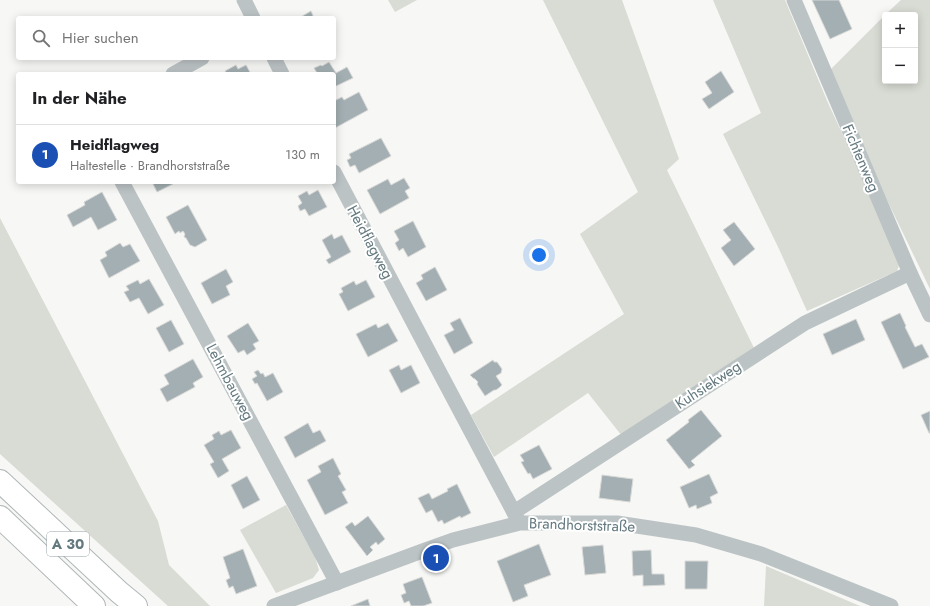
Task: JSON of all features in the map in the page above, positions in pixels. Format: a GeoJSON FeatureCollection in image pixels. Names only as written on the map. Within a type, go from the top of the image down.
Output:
{"type":"FeatureCollection","features":[{"type":"Feature","properties":{"kind":"highway","name":"A 30"},"geometry":{"type":"LineString","coordinates":[[0,481],[136,606]]}},
{"type":"Feature","properties":{"kind":"highway","name":"A 30"},"geometry":{"type":"LineString","coordinates":[[0,517],[94,606]]}},
{"type":"Feature","properties":{"kind":"street"},"geometry":{"type":"LineString","coordinates":[[244,0],[252,16]]}},
{"type":"Feature","properties":{"kind":"street","name":"Fichtenweg"},"geometry":{"type":"LineString","coordinates":[[794,0],[910,273],[930,315]]}},
{"type":"Feature","properties":{"kind":"street"},"geometry":{"type":"LineString","coordinates":[[177,72],[198,60]]}},
{"type":"Feature","properties":{"kind":"street"},"geometry":{"type":"LineString","coordinates":[[275,60],[281,72]]}},
{"type":"Feature","properties":{"kind":"street","name":"Heidflagweg"},"geometry":{"type":"LineString","coordinates":[[336,176],[428,352],[517,517]]}},
{"type":"Feature","properties":{"kind":"street","name":"Lehmbauweg"},"geometry":{"type":"LineString","coordinates":[[123,184],[337,583]]}},
{"type":"Feature","properties":{"kind":"street","name":"Kuhsiekweg"},"geometry":{"type":"LineString","coordinates":[[517,517],[805,322],[910,273]]}},
{"type":"Feature","properties":{"kind":"street","name":"Brandhorststraße"},"geometry":{"type":"LineString","coordinates":[[274,606],[517,517],[617,523],[696,535],[761,554],[891,606]]}},
{"type":"Feature","properties":{"kind":"shaded area"},"geometry":{"type":"Polygon","coordinates":[[[388,0],[417,0],[395,12],[388,0]]]}},
{"type":"Feature","properties":{"kind":"shaded area"},"geometry":{"type":"Polygon","coordinates":[[[543,0],[622,0],[679,159],[667,170],[754,348],[622,436],[588,393],[494,457],[471,415],[624,314],[580,234],[638,192],[543,0]]]}},
{"type":"Feature","properties":{"kind":"shaded area"},"geometry":{"type":"Polygon","coordinates":[[[713,0],[785,0],[828,103],[881,217],[900,263],[897,271],[807,311],[779,249],[723,134],[761,113],[713,0]]]}},
{"type":"Feature","properties":{"kind":"shaded area"},"geometry":{"type":"Polygon","coordinates":[[[901,0],[930,0],[930,289],[888,202],[830,70],[882,18],[882,84],[918,84],[918,12],[888,12],[901,0]]]}},
{"type":"Feature","properties":{"kind":"shaded area"},"geometry":{"type":"Polygon","coordinates":[[[0,218],[158,521],[169,565],[210,606],[168,606],[0,454],[0,218]]]}},
{"type":"Feature","properties":{"kind":"shaded area"},"geometry":{"type":"Polygon","coordinates":[[[286,505],[315,557],[319,570],[313,578],[276,593],[240,530],[286,505]]]}},
{"type":"Feature","properties":{"kind":"shaded area"},"geometry":{"type":"Polygon","coordinates":[[[766,566],[860,606],[764,606],[766,566]]]}},
{"type":"Feature","properties":{"kind":"building"},"geometry":{"type":"Polygon","coordinates":[[[812,0],[839,0],[852,29],[830,39],[812,0]]]}},
{"type":"Feature","properties":{"kind":"building"},"geometry":{"type":"Polygon","coordinates":[[[311,11],[313,16],[302,16],[311,11]]]}},
{"type":"Feature","properties":{"kind":"building"},"geometry":{"type":"Polygon","coordinates":[[[329,62],[335,72],[316,72],[314,68],[321,65],[322,66],[329,62]]]}},
{"type":"Feature","properties":{"kind":"building"},"geometry":{"type":"Polygon","coordinates":[[[236,65],[238,69],[246,65],[250,72],[226,72],[225,71],[236,65]]]}},
{"type":"Feature","properties":{"kind":"building"},"geometry":{"type":"Polygon","coordinates":[[[347,67],[353,78],[336,86],[336,73],[347,67]]]}},
{"type":"Feature","properties":{"kind":"building"},"geometry":{"type":"Polygon","coordinates":[[[721,71],[734,92],[709,109],[702,99],[712,93],[705,82],[721,71]]]}},
{"type":"Feature","properties":{"kind":"building"},"geometry":{"type":"Polygon","coordinates":[[[359,92],[368,110],[336,127],[336,100],[342,97],[344,100],[359,92]]]}},
{"type":"Feature","properties":{"kind":"building"},"geometry":{"type":"Polygon","coordinates":[[[381,138],[391,156],[359,173],[355,165],[350,167],[347,160],[351,158],[349,154],[381,138]]]}},
{"type":"Feature","properties":{"kind":"building"},"geometry":{"type":"Polygon","coordinates":[[[404,178],[410,188],[405,191],[409,198],[380,214],[367,190],[388,179],[391,185],[404,178]]]}},
{"type":"Feature","properties":{"kind":"building"},"geometry":{"type":"Polygon","coordinates":[[[153,184],[173,184],[157,192],[153,184]]]}},
{"type":"Feature","properties":{"kind":"building"},"geometry":{"type":"Polygon","coordinates":[[[318,190],[327,207],[309,216],[305,209],[300,211],[298,206],[302,203],[298,196],[307,191],[309,195],[318,190]]]}},
{"type":"Feature","properties":{"kind":"building"},"geometry":{"type":"Polygon","coordinates":[[[102,192],[117,220],[98,230],[91,217],[73,227],[67,215],[85,205],[84,202],[102,192]]]}},
{"type":"Feature","properties":{"kind":"building"},"geometry":{"type":"Polygon","coordinates":[[[188,205],[207,240],[195,247],[190,245],[184,237],[185,234],[183,231],[180,233],[179,231],[175,234],[166,217],[188,205]]]}},
{"type":"Feature","properties":{"kind":"building"},"geometry":{"type":"Polygon","coordinates":[[[413,221],[426,247],[408,257],[403,248],[399,251],[395,243],[399,240],[394,231],[413,221]]]}},
{"type":"Feature","properties":{"kind":"building"},"geometry":{"type":"Polygon","coordinates":[[[734,222],[755,249],[734,266],[721,248],[731,240],[723,230],[734,222]]]}},
{"type":"Feature","properties":{"kind":"building"},"geometry":{"type":"Polygon","coordinates":[[[332,234],[334,239],[342,235],[351,252],[329,264],[326,260],[331,257],[322,240],[332,234]]]}},
{"type":"Feature","properties":{"kind":"building"},"geometry":{"type":"Polygon","coordinates":[[[120,243],[123,247],[130,244],[140,261],[109,278],[100,260],[107,256],[105,252],[120,243]]]}},
{"type":"Feature","properties":{"kind":"building"},"geometry":{"type":"Polygon","coordinates":[[[435,267],[447,290],[426,301],[416,283],[423,279],[421,275],[435,267]]]}},
{"type":"Feature","properties":{"kind":"building"},"geometry":{"type":"Polygon","coordinates":[[[226,269],[233,282],[226,286],[230,295],[212,304],[201,283],[226,269]]]}},
{"type":"Feature","properties":{"kind":"building"},"geometry":{"type":"Polygon","coordinates":[[[149,279],[164,305],[148,314],[139,298],[130,302],[124,292],[129,290],[126,286],[138,280],[140,284],[149,279]]]}},
{"type":"Feature","properties":{"kind":"building"},"geometry":{"type":"Polygon","coordinates":[[[366,280],[375,297],[348,311],[339,294],[343,292],[341,288],[354,281],[356,285],[366,280]]]}},
{"type":"Feature","properties":{"kind":"building"},"geometry":{"type":"Polygon","coordinates":[[[900,313],[915,347],[922,344],[929,357],[903,369],[881,322],[900,313]]]}},
{"type":"Feature","properties":{"kind":"building"},"geometry":{"type":"Polygon","coordinates":[[[460,318],[473,343],[454,354],[444,335],[454,330],[450,323],[460,318]]]}},
{"type":"Feature","properties":{"kind":"building"},"geometry":{"type":"Polygon","coordinates":[[[856,319],[865,340],[832,355],[823,334],[856,319]]]}},
{"type":"Feature","properties":{"kind":"building"},"geometry":{"type":"Polygon","coordinates":[[[171,320],[184,344],[169,352],[156,328],[171,320]]]}},
{"type":"Feature","properties":{"kind":"building"},"geometry":{"type":"Polygon","coordinates":[[[248,323],[259,341],[253,344],[256,349],[247,355],[244,350],[238,353],[227,336],[248,323]]]}},
{"type":"Feature","properties":{"kind":"building"},"geometry":{"type":"Polygon","coordinates":[[[388,323],[398,341],[368,357],[356,334],[376,324],[378,328],[388,323]]]}},
{"type":"Feature","properties":{"kind":"building"},"geometry":{"type":"Polygon","coordinates":[[[193,359],[203,377],[193,383],[195,387],[167,402],[160,389],[169,384],[164,375],[193,359]]]}},
{"type":"Feature","properties":{"kind":"building"},"geometry":{"type":"Polygon","coordinates":[[[493,360],[494,362],[497,362],[502,369],[501,373],[496,376],[502,385],[485,396],[477,384],[478,382],[470,375],[493,360]]]}},
{"type":"Feature","properties":{"kind":"building"},"geometry":{"type":"Polygon","coordinates":[[[399,365],[401,370],[411,365],[420,383],[401,393],[389,370],[399,365]]]}},
{"type":"Feature","properties":{"kind":"building"},"geometry":{"type":"Polygon","coordinates":[[[258,370],[261,374],[263,373],[265,377],[273,373],[283,392],[267,401],[257,383],[255,384],[252,379],[257,376],[254,372],[258,370]]]}},
{"type":"Feature","properties":{"kind":"building"},"geometry":{"type":"Polygon","coordinates":[[[701,410],[722,436],[691,461],[695,465],[689,469],[666,440],[689,422],[688,420],[701,410]]]}},
{"type":"Feature","properties":{"kind":"building"},"geometry":{"type":"Polygon","coordinates":[[[930,411],[930,433],[929,433],[921,415],[930,411]]]}},
{"type":"Feature","properties":{"kind":"building"},"geometry":{"type":"Polygon","coordinates":[[[308,423],[313,433],[320,430],[326,441],[295,458],[284,437],[308,423]]]}},
{"type":"Feature","properties":{"kind":"building"},"geometry":{"type":"Polygon","coordinates":[[[231,430],[241,448],[222,459],[229,471],[218,478],[210,464],[214,462],[204,445],[214,439],[212,435],[219,431],[221,435],[231,430]]]}},
{"type":"Feature","properties":{"kind":"building"},"geometry":{"type":"Polygon","coordinates":[[[539,445],[552,469],[533,479],[530,473],[528,474],[521,462],[524,461],[520,455],[539,445]]]}},
{"type":"Feature","properties":{"kind":"building"},"geometry":{"type":"Polygon","coordinates":[[[333,458],[341,474],[338,476],[346,490],[342,492],[348,503],[325,515],[307,480],[321,472],[318,466],[333,458]]]}},
{"type":"Feature","properties":{"kind":"building"},"geometry":{"type":"Polygon","coordinates":[[[709,474],[718,493],[710,497],[712,503],[697,509],[696,505],[689,508],[680,487],[709,474]]]}},
{"type":"Feature","properties":{"kind":"building"},"geometry":{"type":"Polygon","coordinates":[[[602,475],[633,479],[630,502],[599,498],[602,475]]]}},
{"type":"Feature","properties":{"kind":"building"},"geometry":{"type":"Polygon","coordinates":[[[247,476],[260,500],[243,509],[231,485],[247,476]]]}},
{"type":"Feature","properties":{"kind":"building"},"geometry":{"type":"Polygon","coordinates":[[[457,484],[471,513],[461,518],[460,516],[444,524],[442,520],[438,522],[432,510],[426,513],[418,498],[429,493],[432,499],[448,491],[447,489],[457,484]]]}},
{"type":"Feature","properties":{"kind":"building"},"geometry":{"type":"Polygon","coordinates":[[[368,516],[385,539],[378,545],[376,542],[370,547],[373,550],[367,556],[345,527],[352,522],[355,526],[368,516]]]}},
{"type":"Feature","properties":{"kind":"building"},"geometry":{"type":"Polygon","coordinates":[[[539,544],[551,575],[524,585],[528,596],[513,602],[497,561],[539,544]]]}},
{"type":"Feature","properties":{"kind":"building"},"geometry":{"type":"Polygon","coordinates":[[[603,545],[606,573],[585,575],[582,547],[603,545]]]}},
{"type":"Feature","properties":{"kind":"building"},"geometry":{"type":"Polygon","coordinates":[[[243,549],[257,586],[236,594],[233,586],[229,588],[226,580],[230,578],[223,557],[243,549]]]}},
{"type":"Feature","properties":{"kind":"building"},"geometry":{"type":"Polygon","coordinates":[[[651,550],[652,574],[664,574],[665,585],[643,586],[643,575],[633,576],[632,551],[651,550]]]}},
{"type":"Feature","properties":{"kind":"building"},"geometry":{"type":"Polygon","coordinates":[[[685,561],[708,561],[707,589],[685,589],[685,561]]]}},
{"type":"Feature","properties":{"kind":"building"},"geometry":{"type":"Polygon","coordinates":[[[422,577],[432,603],[423,606],[411,606],[409,601],[404,603],[401,595],[406,593],[403,584],[422,577]]]}},
{"type":"Feature","properties":{"kind":"building"},"geometry":{"type":"Polygon","coordinates":[[[368,599],[370,606],[351,606],[368,599]]]}},
{"type":"Feature","properties":{"kind":"place","name":"Heidflagweg"},"geometry":{"type":"Point","coordinates":[436,558]}}]}
